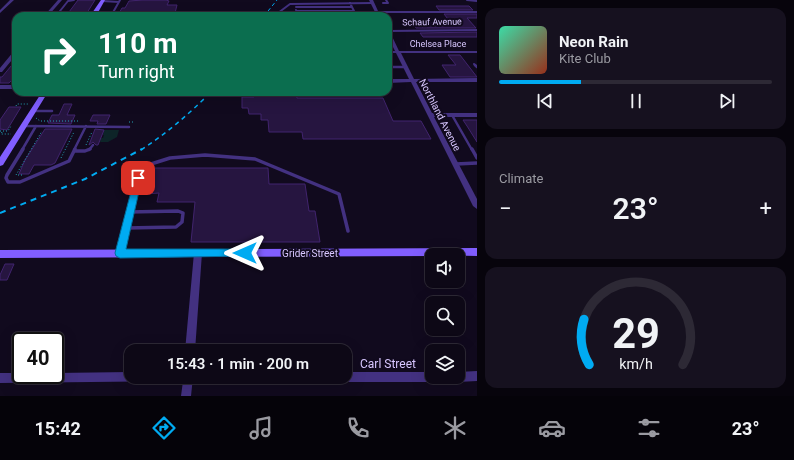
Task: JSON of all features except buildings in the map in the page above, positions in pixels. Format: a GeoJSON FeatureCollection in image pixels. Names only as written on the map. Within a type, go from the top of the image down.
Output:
{"type":"FeatureCollection","features":[{"type":"Feature","properties":{"kind":"street"},"geometry":{"type":"LineString","coordinates":[[0,12],[12,0]]}},
{"type":"Feature","properties":{"kind":"street"},"geometry":{"type":"LineString","coordinates":[[50,12],[60,0]]}},
{"type":"Feature","properties":{"kind":"street"},"geometry":{"type":"LineString","coordinates":[[96,12],[103,1]]}},
{"type":"Feature","properties":{"kind":"street"},"geometry":{"type":"LineString","coordinates":[[372,2],[377,12]]}},
{"type":"Feature","properties":{"kind":"street"},"geometry":{"type":"LineString","coordinates":[[392,14],[477,12]]}},
{"type":"Feature","properties":{"kind":"street","name":"Schauf Avenue"},"geometry":{"type":"LineString","coordinates":[[392,32],[477,30]]}},
{"type":"Feature","properties":{"kind":"street","name":"Northland Avenue"},"geometry":{"type":"LineString","coordinates":[[392,40],[477,206]]}},
{"type":"Feature","properties":{"kind":"street","name":"Chelsea Place"},"geometry":{"type":"LineString","coordinates":[[398,52],[477,52]]}},
{"type":"Feature","properties":{"kind":"street"},"geometry":{"type":"LineString","coordinates":[[0,71],[12,57]]}},
{"type":"Feature","properties":{"kind":"street"},"geometry":{"type":"LineString","coordinates":[[392,81],[477,80]]}},
{"type":"Feature","properties":{"kind":"street"},"geometry":{"type":"LineString","coordinates":[[0,87],[12,87]]}},
{"type":"Feature","properties":{"kind":"street"},"geometry":{"type":"LineString","coordinates":[[1,160],[23,126],[32,108],[42,96]]}},
{"type":"Feature","properties":{"kind":"street"},"geometry":{"type":"LineString","coordinates":[[430,115],[477,115]]}},
{"type":"Feature","properties":{"kind":"street","name":"Grider Street"},"geometry":{"type":"LineString","coordinates":[[0,254],[477,252]]}},
{"type":"Feature","properties":{"kind":"street"},"geometry":{"type":"LineString","coordinates":[[191,344],[198,253]]}},
{"type":"Feature","properties":{"kind":"street"},"geometry":{"type":"LineString","coordinates":[[465,376],[477,376]]}},
{"type":"Feature","properties":{"kind":"street"},"geometry":{"type":"LineString","coordinates":[[0,378],[124,377]]}},
{"type":"Feature","properties":{"kind":"street","name":"Carl Street"},"geometry":{"type":"LineString","coordinates":[[352,377],[425,377]]}},
{"type":"Feature","properties":{"kind":"street"},"geometry":{"type":"LineString","coordinates":[[186,396],[187,384]]}},
{"type":"Feature","properties":{"kind":"lane"},"geometry":{"type":"LineString","coordinates":[[59,12],[68,1],[74,0]]}},
{"type":"Feature","properties":{"kind":"lane"},"geometry":{"type":"LineString","coordinates":[[279,12],[290,4],[292,0]]}},
{"type":"Feature","properties":{"kind":"lane"},"geometry":{"type":"LineString","coordinates":[[383,3],[388,3],[386,0]]}},
{"type":"Feature","properties":{"kind":"lane"},"geometry":{"type":"LineString","coordinates":[[467,0],[477,1]]}},
{"type":"Feature","properties":{"kind":"lane"},"geometry":{"type":"LineString","coordinates":[[103,1],[120,1]]}},
{"type":"Feature","properties":{"kind":"lane"},"geometry":{"type":"LineString","coordinates":[[113,12],[120,1]]}},
{"type":"Feature","properties":{"kind":"lane"},"geometry":{"type":"LineString","coordinates":[[295,5],[372,2]]}},
{"type":"Feature","properties":{"kind":"lane"},"geometry":{"type":"LineString","coordinates":[[318,4],[320,11],[354,11],[350,3]]}},
{"type":"Feature","properties":{"kind":"lane"},"geometry":{"type":"LineString","coordinates":[[290,4],[319,7],[352,7]]}},
{"type":"Feature","properties":{"kind":"lane"},"geometry":{"type":"LineString","coordinates":[[295,5],[297,12]]}},
{"type":"Feature","properties":{"kind":"lane"},"geometry":{"type":"LineString","coordinates":[[392,52],[398,52]]}},
{"type":"Feature","properties":{"kind":"lane"},"geometry":{"type":"LineString","coordinates":[[474,64],[477,67]]}},
{"type":"Feature","properties":{"kind":"lane"},"geometry":{"type":"LineString","coordinates":[[392,67],[406,67]]}},
{"type":"Feature","properties":{"kind":"lane"},"geometry":{"type":"LineString","coordinates":[[32,108],[52,111]]}},
{"type":"Feature","properties":{"kind":"lane"},"geometry":{"type":"LineString","coordinates":[[452,115],[477,158]]}},
{"type":"Feature","properties":{"kind":"lane"},"geometry":{"type":"LineString","coordinates":[[23,126],[129,127]]}},
{"type":"Feature","properties":{"kind":"lane"},"geometry":{"type":"LineString","coordinates":[[36,126],[7,175],[6,178],[8,182],[20,182],[69,161],[86,126]]}},
{"type":"Feature","properties":{"kind":"lane"},"geometry":{"type":"LineString","coordinates":[[121,131],[123,127]]}},
{"type":"Feature","properties":{"kind":"lane"},"geometry":{"type":"LineString","coordinates":[[74,151],[88,151],[94,145]]}},
{"type":"Feature","properties":{"kind":"lane"},"geometry":{"type":"LineString","coordinates":[[120,253],[129,212],[141,172],[151,164],[170,158],[205,155],[256,159],[339,194],[348,231]]}},
{"type":"Feature","properties":{"kind":"lane"},"geometry":{"type":"LineString","coordinates":[[456,164],[477,163]]}},
{"type":"Feature","properties":{"kind":"lane"},"geometry":{"type":"LineString","coordinates":[[126,228],[176,227],[182,222],[183,213],[178,211],[129,212]]}},
{"type":"Feature","properties":{"kind":"path"},"geometry":{"type":"LineString","coordinates":[[16,106],[18,104],[32,108]]}},
{"type":"Feature","properties":{"kind":"path"},"geometry":{"type":"LineString","coordinates":[[0,131],[8,131],[12,126]]}},
{"type":"Feature","properties":{"kind":"path"},"geometry":{"type":"LineString","coordinates":[[16,175],[43,128]]}},
{"type":"Feature","properties":{"kind":"path"},"geometry":{"type":"LineString","coordinates":[[84,150],[93,129]]}},
{"type":"Feature","properties":{"kind":"path"},"geometry":{"type":"LineString","coordinates":[[60,161],[75,130]]}},
{"type":"Feature","properties":{"kind":"path"},"geometry":{"type":"LineString","coordinates":[[3,131],[1,134],[11,134]]}},
{"type":"Feature","properties":{"kind":"green space"},"geometry":{"type":"Polygon","coordinates":[[[104,130],[119,130],[117,137],[108,142],[100,142],[104,135],[104,130]]]}},
{"type":"Feature","properties":{"kind":"railway"},"geometry":{"type":"LineString","coordinates":[[267,12],[277,0]]}},
{"type":"Feature","properties":{"kind":"railway"},"geometry":{"type":"LineString","coordinates":[[141,150],[178,123],[207,96]]}},
{"type":"Feature","properties":{"kind":"railway"},"geometry":{"type":"LineString","coordinates":[[0,213],[85,179],[142,149]]}},
{"type":"Feature","properties":{"kind":"route"},"geometry":{"type":"LineString","coordinates":[[138,178],[120,253],[245,253]]}}]}
